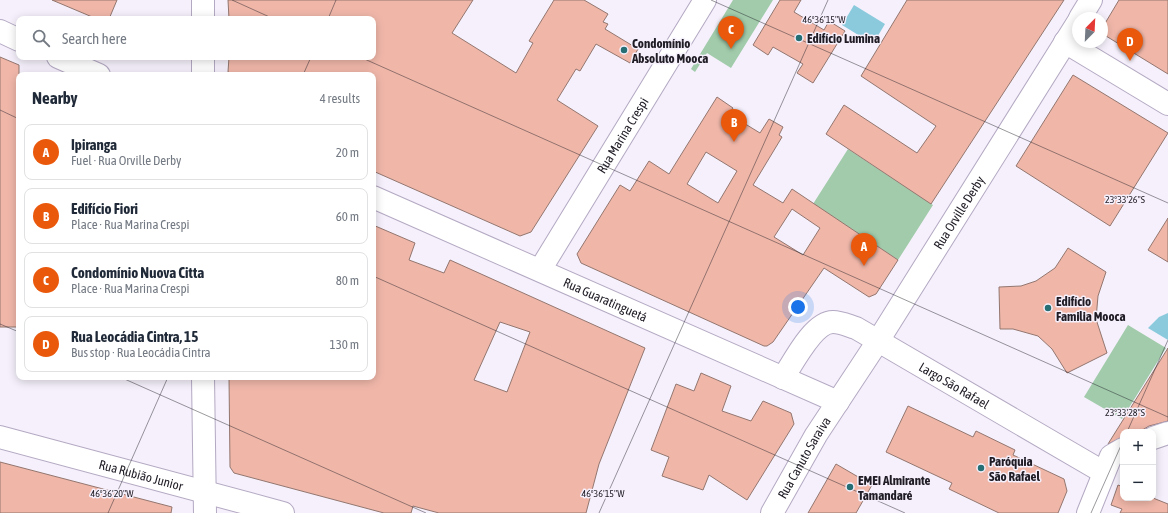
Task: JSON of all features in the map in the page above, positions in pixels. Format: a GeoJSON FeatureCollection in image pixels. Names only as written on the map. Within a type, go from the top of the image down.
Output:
{"type":"FeatureCollection","features":[{"type":"Feature","properties":{"kind":"street"},"geometry":{"type":"LineString","coordinates":[[203,0],[203,16]]}},
{"type":"Feature","properties":{"kind":"street","name":"Rua Marina Crespi"},"geometry":{"type":"LineString","coordinates":[[540,270],[706,0]]}},
{"type":"Feature","properties":{"kind":"street"},"geometry":{"type":"LineString","coordinates":[[1084,12],[1091,0]]}},
{"type":"Feature","properties":{"kind":"street"},"geometry":{"type":"LineString","coordinates":[[0,31],[16,39]]}},
{"type":"Feature","properties":{"kind":"street","name":"Rua Orville Derby"},"geometry":{"type":"LineString","coordinates":[[838,402],[878,342],[1072,31]]}},
{"type":"Feature","properties":{"kind":"street"},"geometry":{"type":"LineString","coordinates":[[1065,42],[1168,104]]}},
{"type":"Feature","properties":{"kind":"street"},"geometry":{"type":"LineString","coordinates":[[65,60],[92,72]]}},
{"type":"Feature","properties":{"kind":"street"},"geometry":{"type":"LineString","coordinates":[[203,60],[203,72]]}},
{"type":"Feature","properties":{"kind":"street","name":"Rua Guaratinguetá"},"geometry":{"type":"LineString","coordinates":[[376,198],[838,402]]}},
{"type":"Feature","properties":{"kind":"street","name":"Largo São Rafael"},"geometry":{"type":"LineString","coordinates":[[783,378],[819,327],[831,322],[843,324],[856,328],[1103,472]]}},
{"type":"Feature","properties":{"kind":"street"},"geometry":{"type":"LineString","coordinates":[[203,380],[205,502]]}},
{"type":"Feature","properties":{"kind":"street","name":"Rua Canuto Saraiva"},"geometry":{"type":"LineString","coordinates":[[772,513],[816,435],[838,402]]}},
{"type":"Feature","properties":{"kind":"street"},"geometry":{"type":"LineString","coordinates":[[1156,437],[1168,433]]}},
{"type":"Feature","properties":{"kind":"street","name":"Rua Rubião Junior"},"geometry":{"type":"LineString","coordinates":[[0,437],[205,502],[283,513]]}},
{"type":"Feature","properties":{"kind":"street"},"geometry":{"type":"LineString","coordinates":[[1088,513],[1103,472],[1111,456],[1120,451]]}},
{"type":"Feature","properties":{"kind":"green space"},"geometry":{"type":"Polygon","coordinates":[[[733,0],[773,0],[731,68],[707,53],[695,72],[691,69],[733,0]]]}},
{"type":"Feature","properties":{"kind":"green space"},"geometry":{"type":"Polygon","coordinates":[[[848,149],[933,205],[898,260],[813,204],[848,149]]]}},
{"type":"Feature","properties":{"kind":"green space"},"geometry":{"type":"Polygon","coordinates":[[[1128,325],[1166,348],[1122,419],[1084,397],[1128,325]]]}},
{"type":"Feature","properties":{"kind":"water"},"geometry":{"type":"Polygon","coordinates":[[[854,5],[885,24],[873,44],[842,25],[854,5]]]}},
{"type":"Feature","properties":{"kind":"water"},"geometry":{"type":"Polygon","coordinates":[[[1168,313],[1168,340],[1148,328],[1159,317],[1168,313]]]}},
{"type":"Feature","properties":{"kind":"building"},"geometry":{"type":"Polygon","coordinates":[[[52,0],[117,0],[110,16],[90,16],[52,0]]]}},
{"type":"Feature","properties":{"kind":"building"},"geometry":{"type":"Polygon","coordinates":[[[228,0],[473,0],[452,33],[516,73],[533,43],[529,41],[554,0],[584,0],[608,14],[603,22],[608,24],[605,29],[638,49],[630,63],[596,44],[580,71],[576,69],[557,100],[598,126],[531,232],[520,236],[376,172],[376,72],[228,72],[229,60],[376,60],[376,16],[229,16],[228,0]]]}},
{"type":"Feature","properties":{"kind":"building","name":"Edifício Lumina"},"geometry":{"type":"Polygon","coordinates":[[[780,0],[801,0],[794,12],[824,30],[829,21],[845,31],[813,83],[797,73],[803,64],[773,47],[768,55],[753,45],[780,0]]]}},
{"type":"Feature","properties":{"kind":"building"},"geometry":{"type":"Polygon","coordinates":[[[907,0],[1064,0],[931,204],[826,134],[844,105],[917,153],[936,126],[861,76],[907,0]]]}},
{"type":"Feature","properties":{"kind":"building"},"geometry":{"type":"Polygon","coordinates":[[[1119,0],[1168,0],[1168,74],[1108,37],[1108,18],[1119,0]]]}},
{"type":"Feature","properties":{"kind":"building"},"geometry":{"type":"Polygon","coordinates":[[[0,57],[19,65],[19,72],[16,72],[16,327],[0,327],[0,57]]]}},
{"type":"Feature","properties":{"kind":"building"},"geometry":{"type":"Polygon","coordinates":[[[1073,75],[1168,133],[1110,226],[1016,166],[1073,75]]]}},
{"type":"Feature","properties":{"kind":"building"},"geometry":{"type":"Polygon","coordinates":[[[717,97],[733,108],[729,114],[760,133],[769,119],[783,127],[779,135],[782,137],[753,185],[783,203],[792,189],[898,260],[876,294],[869,297],[824,268],[773,342],[767,346],[764,346],[581,263],[577,254],[620,185],[630,191],[649,161],[669,174],[717,97]],[[706,152],[687,184],[718,203],[737,171],[706,152]],[[792,209],[774,237],[803,255],[820,228],[792,209]]]}},
{"type":"Feature","properties":{"kind":"building"},"geometry":{"type":"Polygon","coordinates":[[[1168,218],[1168,262],[1148,250],[1168,218]]]}},
{"type":"Feature","properties":{"kind":"building"},"geometry":{"type":"Polygon","coordinates":[[[376,226],[415,243],[409,260],[444,273],[450,260],[645,348],[599,464],[586,513],[439,513],[413,506],[411,513],[384,513],[234,473],[230,467],[229,380],[376,380],[376,226]],[[500,322],[474,380],[507,392],[530,332],[500,322]]]}},
{"type":"Feature","properties":{"kind":"building","name":"Edifício Familia Mooca"},"geometry":{"type":"Polygon","coordinates":[[[1068,248],[1106,272],[1098,296],[1096,319],[1107,353],[1067,373],[1052,349],[1038,336],[1013,329],[1000,329],[999,287],[1021,286],[1036,281],[1055,268],[1068,248]]]}},
{"type":"Feature","properties":{"kind":"building"},"geometry":{"type":"Polygon","coordinates":[[[1168,348],[1168,421],[1149,426],[1144,429],[1120,429],[1120,438],[1108,444],[1168,348]]]}},
{"type":"Feature","properties":{"kind":"building"},"geometry":{"type":"Polygon","coordinates":[[[701,373],[731,386],[722,411],[751,421],[763,401],[791,413],[794,424],[747,500],[709,475],[703,490],[662,476],[669,457],[651,450],[676,384],[694,391],[701,373]]]}},
{"type":"Feature","properties":{"kind":"building","name":"Paróquia São Rafael"},"geometry":{"type":"Polygon","coordinates":[[[908,406],[973,437],[976,431],[1015,450],[1013,455],[1064,479],[1067,491],[1058,513],[999,513],[949,489],[952,483],[886,452],[908,406]]]}},
{"type":"Feature","properties":{"kind":"building"},"geometry":{"type":"Polygon","coordinates":[[[0,462],[172,507],[171,513],[0,513],[0,462]]]}},
{"type":"Feature","properties":{"kind":"building"},"geometry":{"type":"Polygon","coordinates":[[[836,464],[872,485],[856,513],[808,513],[836,464]]]}},
{"type":"Feature","properties":{"kind":"building"},"geometry":{"type":"Polygon","coordinates":[[[1118,485],[1120,486],[1120,501],[1156,501],[1156,499],[1168,504],[1168,513],[1120,513],[1122,509],[1111,505],[1118,485]]]}},
{"type":"Feature","properties":{"kind":"place","name":"Edifício Lumina"},"geometry":{"type":"Point","coordinates":[799,38]}},
{"type":"Feature","properties":{"kind":"place","name":"Condomínio Nuova Citta"},"geometry":{"type":"Point","coordinates":[731,49]}},
{"type":"Feature","properties":{"kind":"place","name":"Condomínio Absoluto Mooca"},"geometry":{"type":"Point","coordinates":[624,50]}},
{"type":"Feature","properties":{"kind":"place","name":"Rua Leocádia Cintra, 15"},"geometry":{"type":"Point","coordinates":[1130,61]}},
{"type":"Feature","properties":{"kind":"place","name":"Edifício Fiori"},"geometry":{"type":"Point","coordinates":[734,142]}},
{"type":"Feature","properties":{"kind":"place","name":"Ipiranga"},"geometry":{"type":"Point","coordinates":[864,266]}},
{"type":"Feature","properties":{"kind":"place","name":"Edifício Familia Mooca"},"geometry":{"type":"Point","coordinates":[1048,308]}},
{"type":"Feature","properties":{"kind":"place","name":"Paróquia São Rafael"},"geometry":{"type":"Point","coordinates":[981,468]}},
{"type":"Feature","properties":{"kind":"place","name":"EMEI Almirante Tamandaré"},"geometry":{"type":"Point","coordinates":[850,487]}}]}
